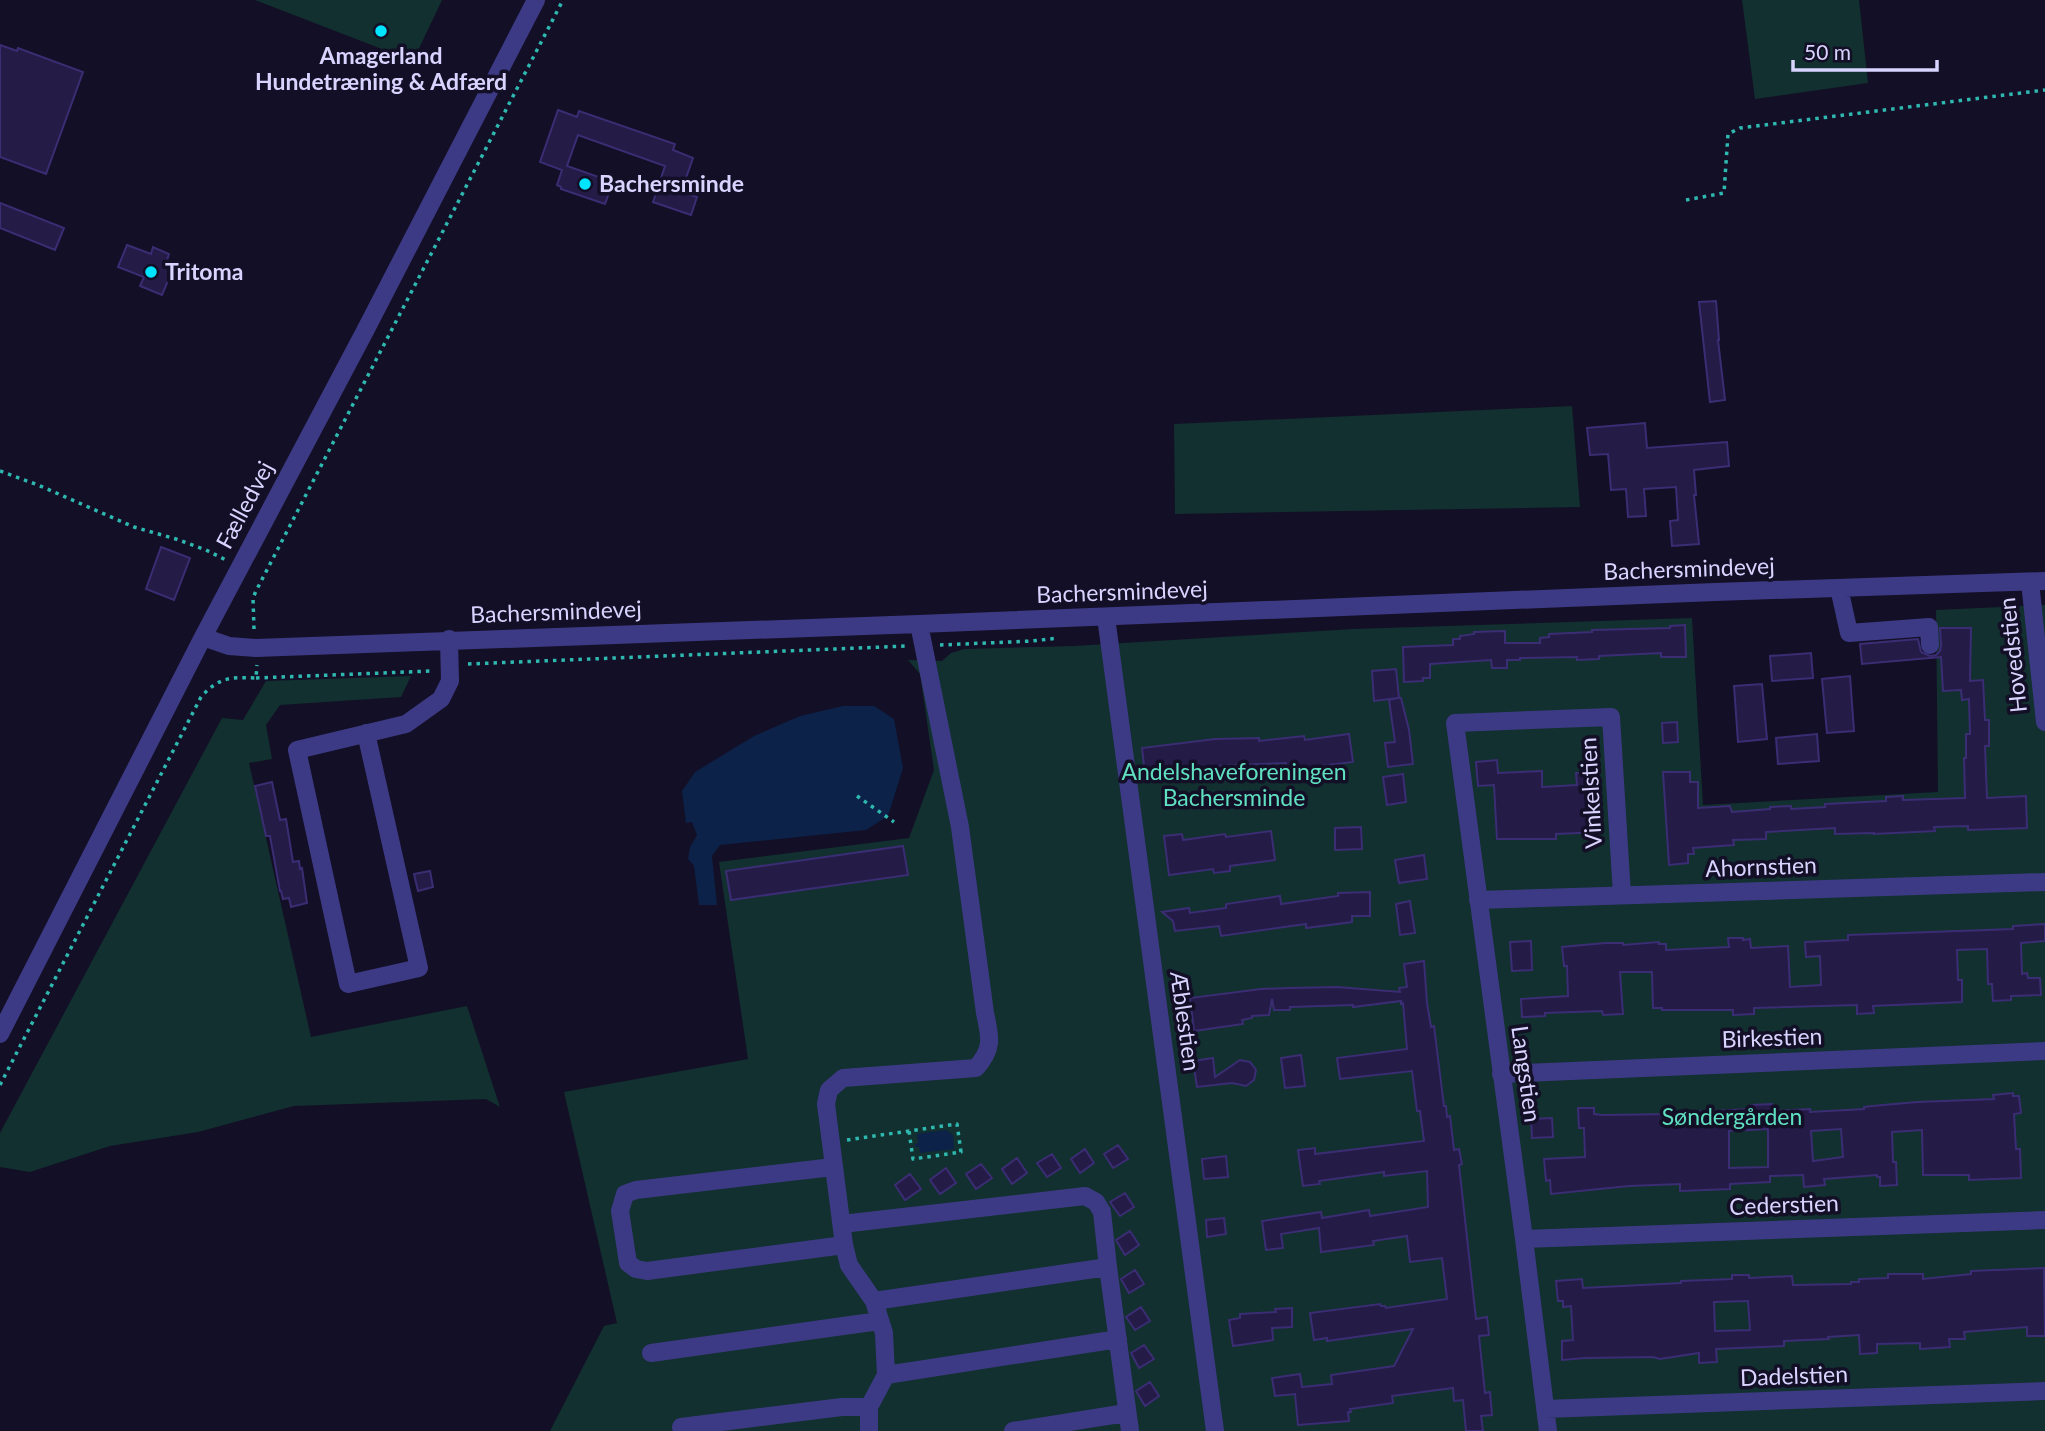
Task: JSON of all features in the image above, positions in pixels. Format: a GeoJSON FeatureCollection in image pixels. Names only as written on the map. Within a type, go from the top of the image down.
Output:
{"type":"FeatureCollection","features":[{"type":"Feature","properties":{"kind":"street","name":"Fælledvej"},"geometry":{"type":"LineString","coordinates":[[0,1034],[203,637],[536,0]]}},
{"type":"Feature","properties":{"kind":"street","name":"Bachersmindevej"},"geometry":{"type":"LineString","coordinates":[[203,637],[229,646],[256,648],[2037,581]]}},
{"type":"Feature","properties":{"kind":"street","name":"Hovedstien"},"geometry":{"type":"LineString","coordinates":[[2037,581],[2045,722]]}},
{"type":"Feature","properties":{"kind":"street"},"geometry":{"type":"LineString","coordinates":[[1839,588],[1849,633],[1929,627],[1930,645]]}},
{"type":"Feature","properties":{"kind":"street","name":"Æblestien"},"geometry":{"type":"LineString","coordinates":[[1105,617],[1215,1431]]}},
{"type":"Feature","properties":{"kind":"street"},"geometry":{"type":"LineString","coordinates":[[869,1431],[869,1407],[886,1375],[884,1333],[874,1301],[849,1265],[844,1245],[826,1104],[829,1090],[843,1078],[976,1068],[987,1056],[990,1039],[960,827],[919,624]]}},
{"type":"Feature","properties":{"kind":"street"},"geometry":{"type":"LineString","coordinates":[[366,733],[419,968],[348,984],[297,750],[366,733],[406,724],[441,699],[450,681],[449,639]]}},
{"type":"Feature","properties":{"kind":"street","name":"Vinkelstien"},"geometry":{"type":"LineString","coordinates":[[1455,723],[1611,717],[1622,895]]}},
{"type":"Feature","properties":{"kind":"street","name":"Langstien"},"geometry":{"type":"LineString","coordinates":[[1455,723],[1548,1431]]}},
{"type":"Feature","properties":{"kind":"street","name":"Ahornstien"},"geometry":{"type":"LineString","coordinates":[[1478,900],[2045,882]]}},
{"type":"Feature","properties":{"kind":"street","name":"Birkestien"},"geometry":{"type":"LineString","coordinates":[[1501,1074],[2045,1051]]}},
{"type":"Feature","properties":{"kind":"street"},"geometry":{"type":"LineString","coordinates":[[834,1167],[636,1190],[625,1194],[621,1210],[628,1263],[636,1269],[648,1271],[844,1245]]}},
{"type":"Feature","properties":{"kind":"street"},"geometry":{"type":"LineString","coordinates":[[842,1224],[1085,1196],[1096,1202],[1102,1212],[1130,1431]]}},
{"type":"Feature","properties":{"kind":"street","name":"Cederstien"},"geometry":{"type":"LineString","coordinates":[[1524,1239],[2045,1220]]}},
{"type":"Feature","properties":{"kind":"street"},"geometry":{"type":"LineString","coordinates":[[874,1301],[1108,1267]]}},
{"type":"Feature","properties":{"kind":"street"},"geometry":{"type":"LineString","coordinates":[[651,1353],[879,1321]]}},
{"type":"Feature","properties":{"kind":"street"},"geometry":{"type":"LineString","coordinates":[[886,1375],[1118,1339]]}},
{"type":"Feature","properties":{"kind":"street","name":"Dadelstien"},"geometry":{"type":"LineString","coordinates":[[1545,1409],[2045,1391]]}},
{"type":"Feature","properties":{"kind":"street"},"geometry":{"type":"LineString","coordinates":[[681,1427],[842,1407],[869,1407]]}},
{"type":"Feature","properties":{"kind":"street"},"geometry":{"type":"LineString","coordinates":[[1013,1431],[1126,1413]]}},
{"type":"Feature","properties":{"kind":"path"},"geometry":{"type":"LineString","coordinates":[[0,1085],[201,697],[212,684],[226,678],[256,678],[253,609],[256,591],[563,0]]}},
{"type":"Feature","properties":{"kind":"path"},"geometry":{"type":"LineString","coordinates":[[1686,200],[1724,193],[1728,134],[1740,128],[2045,90]]}},
{"type":"Feature","properties":{"kind":"path"},"geometry":{"type":"LineString","coordinates":[[0,471],[134,527],[206,550],[240,568]]}},
{"type":"Feature","properties":{"kind":"path"},"geometry":{"type":"LineString","coordinates":[[857,796],[894,822]]}},
{"type":"Feature","properties":{"kind":"path"},"geometry":{"type":"LineString","coordinates":[[831,1142],[957,1124],[961,1152],[913,1159],[909,1131]]}},
{"type":"Feature","properties":{"kind":"green space","name":"Amagerland Hundetræning & Adfærd"},"geometry":{"type":"Polygon","coordinates":[[[255,0],[442,0],[413,61],[255,0]]]}},
{"type":"Feature","properties":{"kind":"green space"},"geometry":{"type":"Polygon","coordinates":[[[1742,0],[1859,0],[1868,83],[1755,99],[1742,0]]]}},
{"type":"Feature","properties":{"kind":"green space"},"geometry":{"type":"Polygon","coordinates":[[[1572,406],[1580,507],[1175,514],[1174,424],[1572,406]]]}},
{"type":"Feature","properties":{"kind":"green space"},"geometry":{"type":"Polygon","coordinates":[[[2045,605],[2045,1431],[550,1431],[604,1326],[617,1323],[564,1092],[748,1059],[719,862],[909,838],[934,770],[920,674],[908,660],[942,661],[951,653],[964,649],[1074,646],[1353,629],[1692,618],[1703,805],[1938,792],[1936,610],[2045,605]]]}},
{"type":"Feature","properties":{"kind":"green space"},"geometry":{"type":"Polygon","coordinates":[[[411,676],[401,697],[280,705],[266,725],[272,759],[249,763],[311,1037],[467,1006],[500,1107],[486,1099],[294,1106],[198,1132],[110,1146],[30,1172],[0,1167],[0,1133],[222,718],[243,720],[266,681],[411,676]]]}},
{"type":"Feature","properties":{"kind":"water"},"geometry":{"type":"Polygon","coordinates":[[[843,706],[874,706],[894,719],[903,768],[888,816],[866,830],[720,845],[712,856],[717,905],[699,905],[694,866],[688,859],[690,847],[697,835],[692,822],[686,823],[682,791],[695,772],[754,736],[800,716],[843,706]]]}},
{"type":"Feature","properties":{"kind":"water"},"geometry":{"type":"Polygon","coordinates":[[[946,1130],[953,1135],[954,1149],[920,1153],[919,1147],[915,1147],[918,1143],[917,1134],[946,1130]]]}},
{"type":"Feature","properties":{"kind":"building"},"geometry":{"type":"Polygon","coordinates":[[[0,45],[17,51],[18,48],[83,72],[46,174],[0,157],[0,45]]]}},
{"type":"Feature","properties":{"kind":"building"},"geometry":{"type":"Polygon","coordinates":[[[558,110],[577,117],[579,111],[675,144],[673,150],[693,158],[681,192],[697,197],[691,215],[653,202],[665,166],[578,135],[567,166],[613,182],[605,204],[561,189],[557,185],[562,170],[540,162],[558,110]]]}},
{"type":"Feature","properties":{"kind":"building"},"geometry":{"type":"Polygon","coordinates":[[[0,203],[64,228],[55,250],[0,228],[0,203]]]}},
{"type":"Feature","properties":{"kind":"building","name":"Tritoma"},"geometry":{"type":"Polygon","coordinates":[[[127,245],[151,254],[153,247],[169,254],[167,260],[175,264],[162,295],[140,286],[144,277],[118,267],[127,245]]]}},
{"type":"Feature","properties":{"kind":"building"},"geometry":{"type":"Polygon","coordinates":[[[1716,301],[1725,400],[1710,402],[1699,302],[1716,301]]]}},
{"type":"Feature","properties":{"kind":"building"},"geometry":{"type":"Polygon","coordinates":[[[1645,423],[1647,448],[1727,442],[1729,466],[1694,470],[1699,544],[1672,546],[1670,521],[1678,520],[1676,487],[1644,489],[1646,516],[1628,517],[1626,489],[1611,490],[1608,454],[1590,455],[1587,428],[1645,423]]]}},
{"type":"Feature","properties":{"kind":"building"},"geometry":{"type":"Polygon","coordinates":[[[161,547],[190,558],[174,600],[146,589],[161,547]]]}},
{"type":"Feature","properties":{"kind":"building"},"geometry":{"type":"Polygon","coordinates":[[[1685,625],[1686,657],[1661,657],[1661,653],[1599,656],[1599,659],[1577,660],[1577,657],[1520,658],[1507,660],[1507,668],[1492,668],[1491,660],[1430,664],[1430,678],[1404,682],[1403,647],[1453,645],[1453,639],[1460,639],[1460,636],[1474,632],[1505,631],[1505,643],[1540,643],[1540,638],[1549,637],[1549,634],[1685,625]]]}},
{"type":"Feature","properties":{"kind":"building"},"geometry":{"type":"Polygon","coordinates":[[[1940,628],[1971,628],[1970,681],[1983,680],[1985,720],[1989,720],[1989,746],[1985,746],[1987,798],[2026,796],[2027,828],[1968,830],[1968,826],[1934,827],[1935,831],[1874,834],[1835,834],[1835,828],[1766,832],[1766,839],[1733,840],[1734,845],[1693,848],[1694,854],[1688,854],[1688,863],[1669,865],[1663,772],[1690,772],[1690,782],[1698,782],[1698,808],[1730,806],[1732,812],[1770,807],[1825,807],[1825,804],[1886,801],[1886,797],[1903,796],[1903,800],[1965,798],[1964,758],[1966,734],[1970,734],[1969,699],[1962,700],[1961,690],[1943,691],[1941,657],[1862,664],[1860,644],[1918,639],[1921,652],[1930,656],[1936,655],[1941,645],[1940,628]]]}},
{"type":"Feature","properties":{"kind":"building"},"geometry":{"type":"Polygon","coordinates":[[[1811,653],[1813,678],[1772,681],[1770,656],[1811,653]]]}},
{"type":"Feature","properties":{"kind":"building"},"geometry":{"type":"Polygon","coordinates":[[[1396,669],[1399,698],[1409,730],[1413,764],[1388,767],[1385,743],[1395,742],[1389,700],[1398,698],[1374,701],[1372,671],[1396,669]]]}},
{"type":"Feature","properties":{"kind":"building"},"geometry":{"type":"Polygon","coordinates":[[[1850,676],[1854,731],[1827,733],[1822,679],[1850,676]]]}},
{"type":"Feature","properties":{"kind":"building"},"geometry":{"type":"Polygon","coordinates":[[[1762,684],[1767,739],[1738,742],[1734,686],[1762,684]]]}},
{"type":"Feature","properties":{"kind":"building"},"geometry":{"type":"Polygon","coordinates":[[[1677,722],[1678,742],[1663,743],[1662,723],[1677,722]]]}},
{"type":"Feature","properties":{"kind":"building"},"geometry":{"type":"Polygon","coordinates":[[[1349,734],[1353,762],[1286,770],[1286,763],[1217,766],[1218,768],[1194,772],[1194,766],[1145,774],[1142,748],[1215,739],[1259,738],[1259,741],[1304,736],[1305,740],[1349,734]]]}},
{"type":"Feature","properties":{"kind":"building"},"geometry":{"type":"Polygon","coordinates":[[[1817,734],[1819,761],[1778,764],[1776,738],[1817,734]]]}},
{"type":"Feature","properties":{"kind":"building"},"geometry":{"type":"Polygon","coordinates":[[[1497,760],[1498,773],[1542,771],[1542,787],[1577,785],[1576,773],[1598,773],[1601,832],[1556,834],[1556,839],[1497,839],[1494,785],[1478,786],[1476,762],[1497,760]]]}},
{"type":"Feature","properties":{"kind":"building"},"geometry":{"type":"Polygon","coordinates":[[[1403,774],[1406,802],[1387,805],[1383,777],[1403,774]]]}},
{"type":"Feature","properties":{"kind":"building"},"geometry":{"type":"Polygon","coordinates":[[[272,782],[280,820],[286,819],[293,862],[299,861],[300,869],[302,868],[307,903],[291,907],[289,898],[283,899],[280,891],[270,836],[266,836],[255,786],[272,782]]]}},
{"type":"Feature","properties":{"kind":"building"},"geometry":{"type":"Polygon","coordinates":[[[1361,827],[1362,849],[1335,850],[1335,828],[1361,827]]]}},
{"type":"Feature","properties":{"kind":"building"},"geometry":{"type":"Polygon","coordinates":[[[1271,831],[1275,860],[1230,866],[1230,871],[1214,873],[1213,869],[1169,875],[1164,836],[1182,834],[1183,840],[1271,831]]]}},
{"type":"Feature","properties":{"kind":"building"},"geometry":{"type":"Polygon","coordinates":[[[903,846],[908,875],[731,900],[726,871],[903,846]]]}},
{"type":"Feature","properties":{"kind":"building"},"geometry":{"type":"Polygon","coordinates":[[[1424,855],[1427,879],[1399,883],[1395,860],[1424,855]]]}},
{"type":"Feature","properties":{"kind":"building"},"geometry":{"type":"Polygon","coordinates":[[[430,871],[433,887],[418,891],[414,874],[430,871]]]}},
{"type":"Feature","properties":{"kind":"building"},"geometry":{"type":"Polygon","coordinates":[[[1370,892],[1370,916],[1352,916],[1352,922],[1306,928],[1306,924],[1221,936],[1219,926],[1175,931],[1173,921],[1162,912],[1189,908],[1190,913],[1226,908],[1226,904],[1280,896],[1281,904],[1338,896],[1338,893],[1370,892]]]}},
{"type":"Feature","properties":{"kind":"building"},"geometry":{"type":"Polygon","coordinates":[[[1410,901],[1415,933],[1400,935],[1396,904],[1410,901]]]}},
{"type":"Feature","properties":{"kind":"building"},"geometry":{"type":"Polygon","coordinates":[[[2045,924],[2045,941],[2021,943],[2022,974],[2027,973],[2028,978],[2040,978],[2041,995],[2011,996],[2011,1000],[1993,1001],[1992,984],[1988,984],[1987,949],[1957,950],[1958,980],[1962,980],[1962,1002],[1873,1006],[1874,1013],[1857,1014],[1857,1005],[1754,1008],[1754,1014],[1733,1015],[1733,1010],[1662,1010],[1653,1008],[1652,972],[1620,972],[1623,1014],[1603,1015],[1602,1011],[1545,1013],[1545,1016],[1522,1017],[1521,999],[1568,996],[1567,966],[1564,966],[1562,947],[1659,942],[1666,944],[1666,950],[1729,947],[1728,938],[1750,939],[1751,948],[1788,946],[1790,987],[1821,985],[1820,956],[1806,957],[1805,942],[1848,940],[1848,935],[2013,929],[2013,926],[2045,924]]]}},
{"type":"Feature","properties":{"kind":"building"},"geometry":{"type":"Polygon","coordinates":[[[1531,941],[1532,970],[1512,971],[1510,942],[1531,941]]]}},
{"type":"Feature","properties":{"kind":"building"},"geometry":{"type":"Polygon","coordinates":[[[1424,961],[1427,1003],[1431,1027],[1434,1026],[1444,1106],[1447,1117],[1450,1116],[1454,1150],[1459,1149],[1462,1164],[1459,1165],[1476,1319],[1487,1317],[1489,1335],[1479,1336],[1485,1393],[1490,1392],[1492,1415],[1481,1416],[1483,1431],[1466,1431],[1463,1400],[1454,1401],[1453,1388],[1392,1396],[1393,1403],[1350,1409],[1349,1421],[1298,1425],[1295,1394],[1275,1396],[1272,1378],[1300,1374],[1302,1387],[1332,1384],[1331,1375],[1394,1366],[1413,1329],[1327,1341],[1327,1338],[1314,1340],[1310,1313],[1380,1304],[1386,1308],[1447,1299],[1442,1258],[1410,1262],[1407,1236],[1373,1241],[1374,1245],[1321,1252],[1319,1228],[1281,1234],[1283,1248],[1266,1250],[1262,1221],[1321,1212],[1322,1218],[1369,1210],[1370,1216],[1428,1207],[1427,1171],[1384,1176],[1384,1172],[1319,1181],[1320,1184],[1303,1186],[1298,1150],[1315,1148],[1315,1154],[1424,1141],[1412,1071],[1340,1079],[1337,1058],[1407,1049],[1403,1003],[1401,1004],[1401,1001],[1353,1007],[1290,1007],[1290,1010],[1274,1010],[1272,999],[1269,1015],[1252,1016],[1242,1020],[1243,1024],[1194,1031],[1190,998],[1289,988],[1337,987],[1400,992],[1399,988],[1407,987],[1404,964],[1424,961]]]}},
{"type":"Feature","properties":{"kind":"building"},"geometry":{"type":"Polygon","coordinates":[[[1301,1055],[1305,1086],[1285,1088],[1281,1058],[1301,1055]]]}},
{"type":"Feature","properties":{"kind":"building"},"geometry":{"type":"Polygon","coordinates":[[[1213,1058],[1215,1077],[1240,1060],[1250,1062],[1256,1070],[1254,1080],[1246,1086],[1232,1083],[1197,1087],[1193,1061],[1213,1058]]]}},
{"type":"Feature","properties":{"kind":"building"},"geometry":{"type":"Polygon","coordinates":[[[2013,1093],[2013,1096],[2019,1096],[2021,1113],[2014,1114],[2016,1149],[2020,1149],[2021,1178],[1969,1180],[1969,1175],[1923,1175],[1922,1130],[1892,1132],[1897,1185],[1880,1186],[1880,1177],[1877,1175],[1824,1179],[1825,1185],[1804,1187],[1803,1175],[1770,1176],[1770,1182],[1730,1184],[1730,1189],[1680,1191],[1680,1184],[1551,1194],[1550,1180],[1546,1181],[1544,1159],[1585,1157],[1584,1128],[1579,1128],[1578,1108],[1594,1108],[1594,1114],[1603,1115],[1672,1114],[1751,1109],[1751,1105],[1772,1104],[1772,1111],[1810,1109],[1810,1112],[1917,1102],[1994,1099],[1993,1095],[2013,1093]],[[1768,1129],[1729,1131],[1729,1168],[1768,1167],[1768,1129]],[[1841,1129],[1811,1131],[1813,1161],[1843,1157],[1841,1129]]]}},
{"type":"Feature","properties":{"kind":"building"},"geometry":{"type":"Polygon","coordinates":[[[1552,1118],[1553,1137],[1532,1138],[1531,1119],[1552,1118]]]}},
{"type":"Feature","properties":{"kind":"building"},"geometry":{"type":"Polygon","coordinates":[[[1118,1145],[1128,1159],[1113,1168],[1104,1154],[1118,1145]]]}},
{"type":"Feature","properties":{"kind":"building"},"geometry":{"type":"Polygon","coordinates":[[[1085,1149],[1094,1163],[1080,1173],[1071,1159],[1085,1149]]]}},
{"type":"Feature","properties":{"kind":"building"},"geometry":{"type":"Polygon","coordinates":[[[1052,1154],[1061,1168],[1047,1177],[1037,1163],[1052,1154]]]}},
{"type":"Feature","properties":{"kind":"building"},"geometry":{"type":"Polygon","coordinates":[[[1226,1156],[1228,1177],[1204,1179],[1202,1159],[1226,1156]]]}},
{"type":"Feature","properties":{"kind":"building"},"geometry":{"type":"Polygon","coordinates":[[[1017,1158],[1027,1173],[1012,1184],[1002,1169],[1017,1158]]]}},
{"type":"Feature","properties":{"kind":"building"},"geometry":{"type":"Polygon","coordinates":[[[981,1164],[992,1178],[976,1189],[966,1174],[981,1164]]]}},
{"type":"Feature","properties":{"kind":"building"},"geometry":{"type":"Polygon","coordinates":[[[946,1168],[956,1183],[940,1194],[930,1180],[946,1168]]]}},
{"type":"Feature","properties":{"kind":"building"},"geometry":{"type":"Polygon","coordinates":[[[910,1174],[921,1189],[905,1200],[895,1185],[910,1174]]]}},
{"type":"Feature","properties":{"kind":"building"},"geometry":{"type":"Polygon","coordinates":[[[1125,1193],[1134,1207],[1120,1216],[1110,1202],[1125,1193]]]}},
{"type":"Feature","properties":{"kind":"building"},"geometry":{"type":"Polygon","coordinates":[[[1224,1218],[1226,1234],[1207,1237],[1206,1220],[1224,1218]]]}},
{"type":"Feature","properties":{"kind":"building"},"geometry":{"type":"Polygon","coordinates":[[[1130,1231],[1139,1245],[1125,1255],[1116,1240],[1130,1231]]]}},
{"type":"Feature","properties":{"kind":"building"},"geometry":{"type":"Polygon","coordinates":[[[2044,1268],[2045,1336],[2027,1336],[2027,1327],[1964,1332],[1965,1339],[1949,1339],[1950,1347],[1920,1349],[1920,1343],[1877,1344],[1877,1353],[1860,1354],[1859,1335],[1784,1341],[1784,1346],[1716,1349],[1717,1362],[1699,1363],[1699,1353],[1660,1359],[1562,1360],[1562,1341],[1573,1340],[1571,1306],[1563,1307],[1563,1301],[1558,1301],[1556,1281],[1582,1279],[1583,1288],[1681,1283],[1749,1275],[1749,1278],[1792,1276],[1793,1285],[1851,1284],[1859,1282],[1859,1279],[1888,1278],[1888,1274],[1923,1274],[1923,1279],[1971,1274],[1971,1271],[2044,1268]],[[1748,1301],[1714,1302],[1715,1331],[1750,1330],[1748,1301]]]}},
{"type":"Feature","properties":{"kind":"building"},"geometry":{"type":"Polygon","coordinates":[[[1135,1270],[1144,1284],[1129,1293],[1121,1279],[1135,1270]]]}},
{"type":"Feature","properties":{"kind":"building"},"geometry":{"type":"Polygon","coordinates":[[[1141,1307],[1150,1321],[1135,1330],[1126,1317],[1141,1307]]]}},
{"type":"Feature","properties":{"kind":"building"},"geometry":{"type":"Polygon","coordinates":[[[1292,1308],[1292,1327],[1272,1328],[1273,1340],[1233,1346],[1229,1320],[1240,1318],[1240,1314],[1276,1312],[1275,1309],[1292,1308]]]}},
{"type":"Feature","properties":{"kind":"building"},"geometry":{"type":"Polygon","coordinates":[[[1144,1345],[1154,1359],[1139,1368],[1131,1353],[1144,1345]]]}},
{"type":"Feature","properties":{"kind":"building"},"geometry":{"type":"Polygon","coordinates":[[[1150,1382],[1159,1396],[1145,1406],[1136,1391],[1150,1382]]]}},
{"type":"Feature","properties":{"kind":"place","name":"Amagerland Hundetræning & Adfærd"},"geometry":{"type":"Point","coordinates":[381,31]}},
{"type":"Feature","properties":{"kind":"place","name":"Bachersminde"},"geometry":{"type":"Point","coordinates":[585,184]}},
{"type":"Feature","properties":{"kind":"place","name":"Tritoma"},"geometry":{"type":"Point","coordinates":[151,272]}},
{"type":"Feature","properties":{"kind":"park label","name":"Andelshaveforeningen Bachersminde"},"geometry":{"type":"Point","coordinates":[1234,785]}},
{"type":"Feature","properties":{"kind":"park label","name":"Søndergården"},"geometry":{"type":"Point","coordinates":[1732,1117]}}]}
